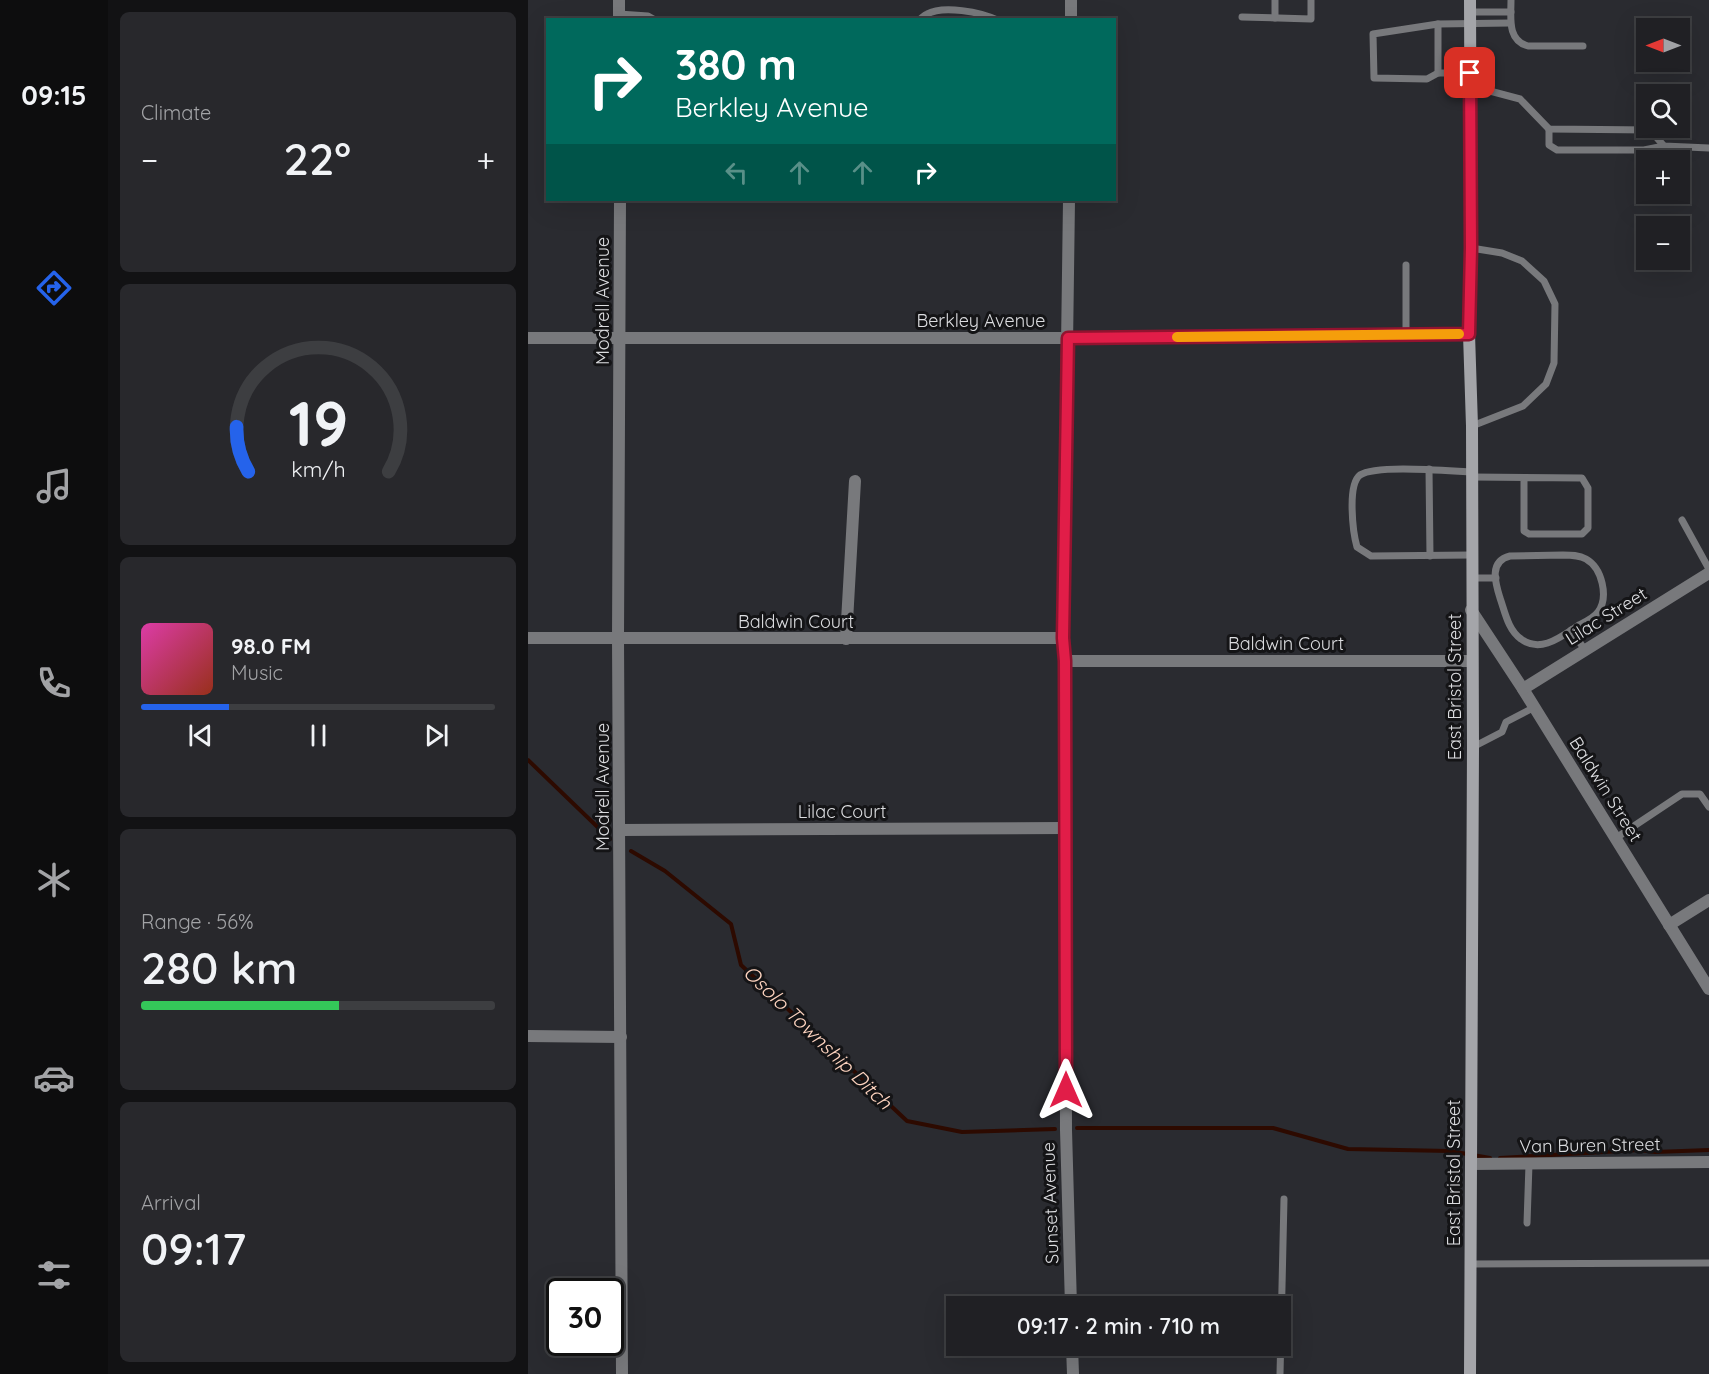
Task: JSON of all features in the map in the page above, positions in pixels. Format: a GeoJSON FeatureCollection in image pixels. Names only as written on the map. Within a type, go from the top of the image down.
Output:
{"type":"FeatureCollection","features":[{"type":"Feature","properties":{"kind":"main road","name":"East Bristol Street"},"geometry":{"type":"LineString","coordinates":[[1470,11],[1469,334],[1472,426],[1473,747],[1470,1374]]}},
{"type":"Feature","properties":{"kind":"street"},"geometry":{"type":"LineString","coordinates":[[619,0],[619,17]]}},
{"type":"Feature","properties":{"kind":"street"},"geometry":{"type":"LineString","coordinates":[[1071,0],[1071,18]]}},
{"type":"Feature","properties":{"kind":"street","name":"Modrell Avenue"},"geometry":{"type":"LineString","coordinates":[[620,201],[618,639],[622,1374]]}},
{"type":"Feature","properties":{"kind":"street","name":"Sunset Avenue"},"geometry":{"type":"LineString","coordinates":[[1070,201],[1063,638],[1065,661],[1066,1130],[1071,1296]]}},
{"type":"Feature","properties":{"kind":"street","name":"Berkley Avenue"},"geometry":{"type":"LineString","coordinates":[[528,338],[1068,338],[1469,334]]}},
{"type":"Feature","properties":{"kind":"street"},"geometry":{"type":"LineString","coordinates":[[846,639],[855,481]]}},
{"type":"Feature","properties":{"kind":"street","name":"Lilac Street"},"geometry":{"type":"LineString","coordinates":[[1523,689],[1709,571]]}},
{"type":"Feature","properties":{"kind":"street","name":"Baldwin Street"},"geometry":{"type":"LineString","coordinates":[[1471,610],[1523,689],[1709,988]]}},
{"type":"Feature","properties":{"kind":"street","name":"Baldwin Court"},"geometry":{"type":"LineString","coordinates":[[528,638],[1063,638]]}},
{"type":"Feature","properties":{"kind":"street","name":"Baldwin Court"},"geometry":{"type":"LineString","coordinates":[[1065,661],[1472,660]]}},
{"type":"Feature","properties":{"kind":"street","name":"Lilac Court"},"geometry":{"type":"LineString","coordinates":[[620,830],[1064,828]]}},
{"type":"Feature","properties":{"kind":"street"},"geometry":{"type":"LineString","coordinates":[[1669,925],[1709,900]]}},
{"type":"Feature","properties":{"kind":"street"},"geometry":{"type":"LineString","coordinates":[[528,1036],[621,1036]]}},
{"type":"Feature","properties":{"kind":"street","name":"Van Buren Street"},"geometry":{"type":"LineString","coordinates":[[1471,1164],[1709,1162]]}},
{"type":"Feature","properties":{"kind":"street"},"geometry":{"type":"LineString","coordinates":[[1072,1356],[1073,1374]]}},
{"type":"Feature","properties":{"kind":"lane"},"geometry":{"type":"LineString","coordinates":[[1275,0],[1275,18]]}},
{"type":"Feature","properties":{"kind":"lane"},"geometry":{"type":"LineString","coordinates":[[1242,17],[1311,18],[1311,0]]}},
{"type":"Feature","properties":{"kind":"lane"},"geometry":{"type":"LineString","coordinates":[[1510,0],[1510,23],[1516,40],[1522,45],[1583,46]]}},
{"type":"Feature","properties":{"kind":"lane"},"geometry":{"type":"LineString","coordinates":[[922,18],[928,13],[938,11],[972,11],[991,18]]}},
{"type":"Feature","properties":{"kind":"lane"},"geometry":{"type":"LineString","coordinates":[[1510,12],[1470,11],[1438,24],[1373,34],[1374,78],[1427,80],[1438,73],[1470,79],[1520,99],[1549,129],[1549,145],[1557,150],[1644,150],[1664,146],[1709,148]]}},
{"type":"Feature","properties":{"kind":"lane"},"geometry":{"type":"LineString","coordinates":[[1470,11],[1510,23]]}},
{"type":"Feature","properties":{"kind":"lane"},"geometry":{"type":"LineString","coordinates":[[619,17],[648,16],[652,18]]}},
{"type":"Feature","properties":{"kind":"lane"},"geometry":{"type":"LineString","coordinates":[[1438,24],[1438,73]]}},
{"type":"Feature","properties":{"kind":"lane"},"geometry":{"type":"LineString","coordinates":[[1549,129],[1650,130],[1664,146]]}},
{"type":"Feature","properties":{"kind":"lane"},"geometry":{"type":"LineString","coordinates":[[1471,248],[1502,253],[1522,261],[1544,281],[1555,304],[1554,363],[1546,384],[1523,406],[1472,426]]}},
{"type":"Feature","properties":{"kind":"lane"},"geometry":{"type":"LineString","coordinates":[[1406,265],[1406,334]]}},
{"type":"Feature","properties":{"kind":"lane"},"geometry":{"type":"LineString","coordinates":[[1429,469],[1430,556]]}},
{"type":"Feature","properties":{"kind":"lane"},"geometry":{"type":"LineString","coordinates":[[1471,555],[1371,556],[1357,548],[1353,533],[1353,485],[1359,476],[1372,470],[1429,469],[1472,475],[1582,478],[1588,488],[1588,528],[1582,534],[1529,534],[1524,531],[1524,478]]}},
{"type":"Feature","properties":{"kind":"lane"},"geometry":{"type":"LineString","coordinates":[[1682,520],[1709,571]]}},
{"type":"Feature","properties":{"kind":"lane"},"geometry":{"type":"LineString","coordinates":[[1563,555],[1585,558],[1591,563],[1598,573],[1604,594],[1602,604],[1597,614],[1571,630],[1552,642],[1541,645],[1521,640],[1509,623],[1497,586],[1498,562],[1504,558],[1563,555]]}},
{"type":"Feature","properties":{"kind":"lane"},"geometry":{"type":"LineString","coordinates":[[1471,578],[1496,578]]}},
{"type":"Feature","properties":{"kind":"lane"},"geometry":{"type":"LineString","coordinates":[[1571,630],[1585,650]]}},
{"type":"Feature","properties":{"kind":"lane"},"geometry":{"type":"LineString","coordinates":[[1473,747],[1502,732],[1506,722],[1533,708]]}},
{"type":"Feature","properties":{"kind":"lane"},"geometry":{"type":"LineString","coordinates":[[1616,838],[1682,794],[1700,794],[1709,807]]}},
{"type":"Feature","properties":{"kind":"lane"},"geometry":{"type":"LineString","coordinates":[[1527,1223],[1529,1164]]}},
{"type":"Feature","properties":{"kind":"lane"},"geometry":{"type":"LineString","coordinates":[[1280,1374],[1284,1199]]}},
{"type":"Feature","properties":{"kind":"lane"},"geometry":{"type":"LineString","coordinates":[[1470,1264],[1709,1263]]}},
{"type":"Feature","properties":{"kind":"waterway","name":"Osolo Township Ditch"},"geometry":{"type":"LineString","coordinates":[[528,760],[610,839]]}},
{"type":"Feature","properties":{"kind":"waterway","name":"Osolo Township Ditch"},"geometry":{"type":"LineString","coordinates":[[631,851],[665,871],[731,924],[741,965],[907,1121],[962,1132],[1055,1129]]}},
{"type":"Feature","properties":{"kind":"waterway","name":"Osolo Township Ditch"},"geometry":{"type":"LineString","coordinates":[[1077,1128],[1273,1128],[1348,1149],[1450,1151],[1490,1158]]}},
{"type":"Feature","properties":{"kind":"waterway"},"geometry":{"type":"LineString","coordinates":[[1500,1158],[1639,1150],[1655,1152],[1709,1150]]}},
{"type":"Feature","properties":{"kind":"slow traffic"},"geometry":{"type":"LineString","coordinates":[[1177,337],[1459,334]]}},
{"type":"Feature","properties":{"kind":"route"},"geometry":{"type":"LineString","coordinates":[[1066,1090],[1065,661],[1063,638],[1068,338],[1469,334],[1470,73]]}}]}
